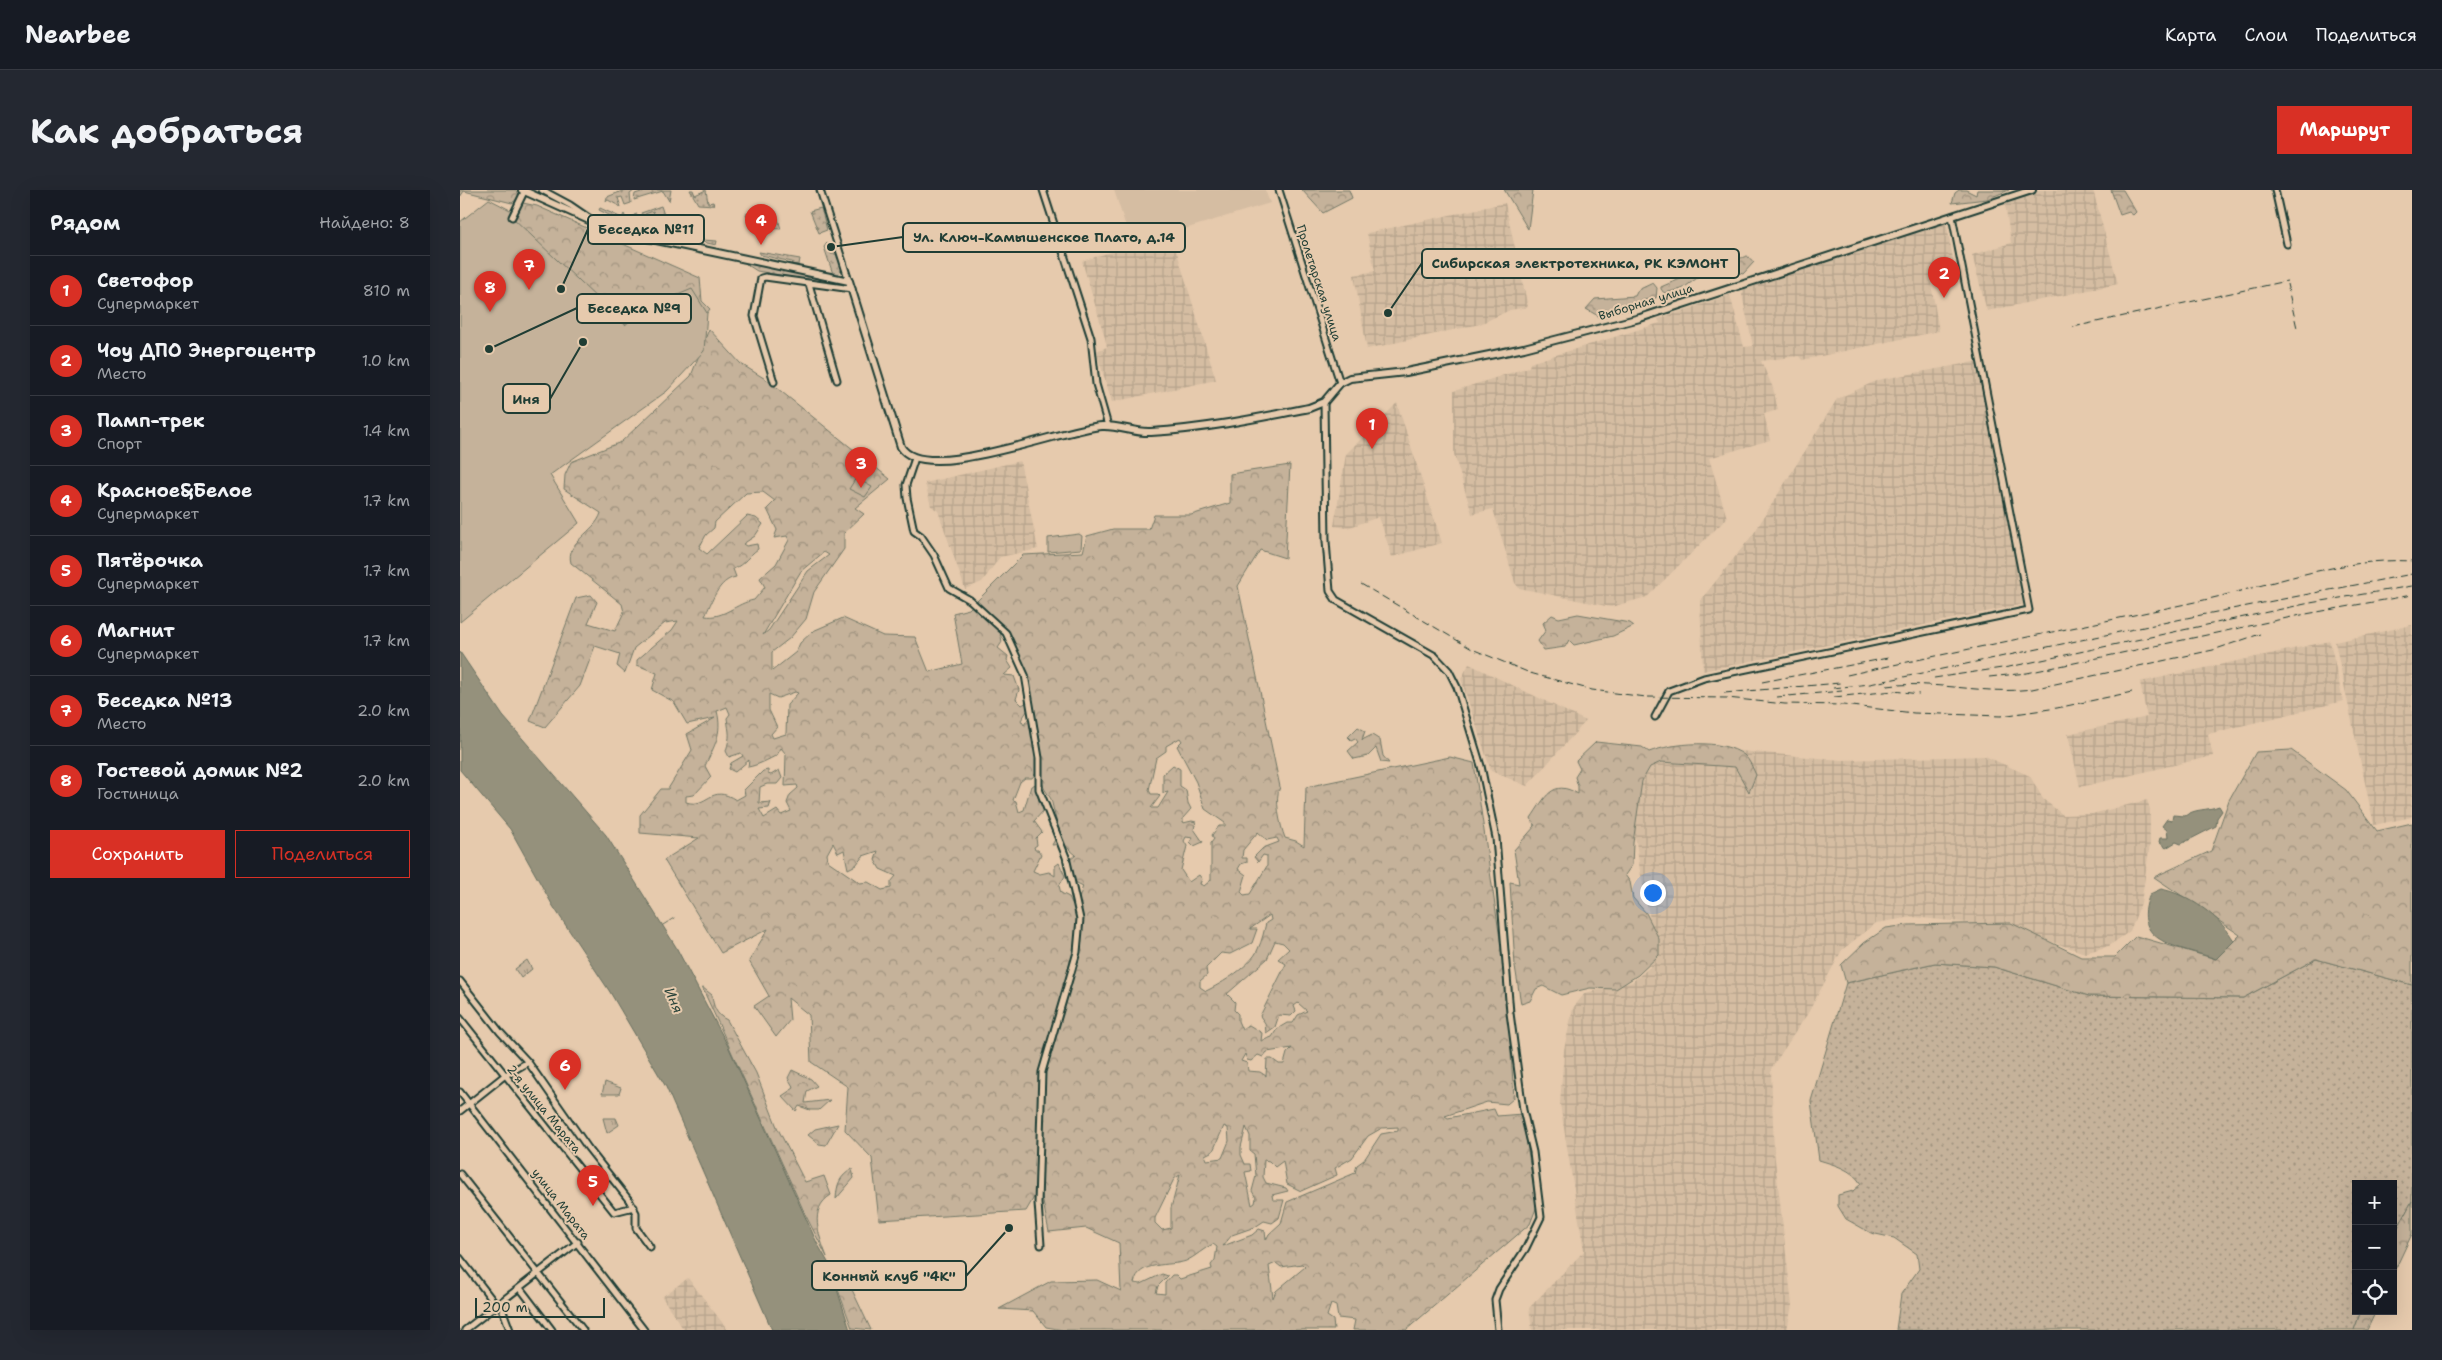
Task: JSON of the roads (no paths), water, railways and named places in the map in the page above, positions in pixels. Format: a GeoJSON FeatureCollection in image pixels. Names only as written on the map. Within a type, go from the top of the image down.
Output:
{"type":"FeatureCollection","features":[{"type":"Feature","properties":{"kind":"main road","name":"Выборная улица"},"geometry":{"type":"LineString","coordinates":[[1340,383],[1357,377],[1406,372],[1524,348],[1640,318],[2032,190]]}},
{"type":"Feature","properties":{"kind":"main road"},"geometry":{"type":"LineString","coordinates":[[523,191],[591,220],[647,238],[850,281],[901,447],[906,454],[915,458],[934,461],[954,459],[1108,426],[1140,432],[1168,430],[1292,412],[1324,402],[1340,383]]}},
{"type":"Feature","properties":{"kind":"street"},"geometry":{"type":"LineString","coordinates":[[542,190],[570,204],[591,220]]}},
{"type":"Feature","properties":{"kind":"street"},"geometry":{"type":"LineString","coordinates":[[820,190],[850,281]]}},
{"type":"Feature","properties":{"kind":"street"},"geometry":{"type":"LineString","coordinates":[[1043,190],[1091,338],[1096,384],[1108,426]]}},
{"type":"Feature","properties":{"kind":"street","name":"Пролетарская улица"},"geometry":{"type":"LineString","coordinates":[[1279,190],[1340,383]]}},
{"type":"Feature","properties":{"kind":"street"},"geometry":{"type":"LineString","coordinates":[[2275,190],[2287,244]]}},
{"type":"Feature","properties":{"kind":"street"},"geometry":{"type":"LineString","coordinates":[[512,217],[523,191]]}},
{"type":"Feature","properties":{"kind":"street"},"geometry":{"type":"LineString","coordinates":[[1655,717],[1669,691],[1704,678],[2029,610],[1952,216]]}},
{"type":"Feature","properties":{"kind":"street"},"geometry":{"type":"LineString","coordinates":[[834,277],[842,274],[846,267]]}},
{"type":"Feature","properties":{"kind":"street"},"geometry":{"type":"LineString","coordinates":[[774,382],[754,316],[760,280],[765,276],[852,289]]}},
{"type":"Feature","properties":{"kind":"street"},"geometry":{"type":"LineString","coordinates":[[809,284],[837,380]]}},
{"type":"Feature","properties":{"kind":"street"},"geometry":{"type":"LineString","coordinates":[[1324,402],[1326,541],[1330,591],[1336,600],[1435,656],[1449,671],[1457,687],[1481,766],[1496,838],[1510,1013],[1523,1110],[1533,1152],[1541,1217],[1526,1248],[1499,1290],[1495,1300],[1498,1330]]}},
{"type":"Feature","properties":{"kind":"street"},"geometry":{"type":"LineString","coordinates":[[915,458],[906,485],[910,518],[914,530],[921,536],[934,555],[949,588],[970,600],[1006,633],[1025,675],[1039,758],[1039,788],[1066,857],[1080,919],[1077,952],[1042,1072],[1038,1203],[1041,1245]]}},
{"type":"Feature","properties":{"kind":"street"},"geometry":{"type":"LineString","coordinates":[[460,980],[500,1032],[528,1062],[588,1148],[634,1208],[636,1228],[650,1247]]}},
{"type":"Feature","properties":{"kind":"street","name":"2-я улица Марата"},"geometry":{"type":"LineString","coordinates":[[460,1018],[504,1076],[614,1212],[634,1208]]}},
{"type":"Feature","properties":{"kind":"street"},"geometry":{"type":"LineString","coordinates":[[460,1111],[504,1076],[528,1062]]}},
{"type":"Feature","properties":{"kind":"street","name":"улица Марата"},"geometry":{"type":"LineString","coordinates":[[460,1092],[578,1242],[644,1330]]}},
{"type":"Feature","properties":{"kind":"street"},"geometry":{"type":"LineString","coordinates":[[460,1174],[583,1330]]}},
{"type":"Feature","properties":{"kind":"street"},"geometry":{"type":"LineString","coordinates":[[466,1330],[578,1242]]}},
{"type":"Feature","properties":{"kind":"street"},"geometry":{"type":"LineString","coordinates":[[460,1258],[498,1304],[510,1330]]}},
{"type":"Feature","properties":{"kind":"street"},"geometry":{"type":"LineString","coordinates":[[520,1288],[552,1330]]}},
{"type":"Feature","properties":{"kind":"water","name":"Иня"},"geometry":{"type":"Polygon","coordinates":[[[460,652],[503,716],[606,835],[676,947],[729,1048],[817,1243],[829,1264],[850,1330],[772,1330],[666,1087],[610,992],[553,906],[510,829],[460,770],[460,652]]]}},
{"type":"Feature","properties":{"kind":"water"},"geometry":{"type":"Polygon","coordinates":[[[2219,806],[2222,811],[2217,818],[2216,826],[2181,844],[2176,842],[2166,848],[2159,842],[2160,838],[2168,838],[2167,830],[2162,826],[2167,819],[2172,820],[2173,815],[2185,816],[2189,813],[2219,806]]]}},
{"type":"Feature","properties":{"kind":"water"},"geometry":{"type":"Polygon","coordinates":[[[2161,889],[2182,896],[2203,908],[2221,923],[2234,941],[2216,959],[2174,946],[2152,933],[2147,923],[2146,911],[2150,894],[2161,889]]]}},
{"type":"Feature","properties":{"kind":"waterway"},"geometry":{"type":"LineString","coordinates":[[663,925],[674,918]]}},
{"type":"Feature","properties":{"kind":"railway"},"geometry":{"type":"LineString","coordinates":[[2073,327],[2287,281]]}},
{"type":"Feature","properties":{"kind":"railway"},"geometry":{"type":"LineString","coordinates":[[2287,284],[2297,328]]}},
{"type":"Feature","properties":{"kind":"railway"},"geometry":{"type":"LineString","coordinates":[[1847,675],[2204,600],[2307,573],[2360,563],[2412,561]]}},
{"type":"Feature","properties":{"kind":"railway"},"geometry":{"type":"LineString","coordinates":[[1833,688],[1870,684],[2206,614],[2412,574]]}},
{"type":"Feature","properties":{"kind":"railway"},"geometry":{"type":"LineString","coordinates":[[1361,584],[1472,649],[1530,673],[1592,690],[1646,697],[1727,698],[1785,704],[1843,705],[1914,713],[2001,716],[2057,708],[2132,692]]}},
{"type":"Feature","properties":{"kind":"railway"},"geometry":{"type":"LineString","coordinates":[[1934,678],[2009,667],[2310,603],[2412,586]]}},
{"type":"Feature","properties":{"kind":"railway"},"geometry":{"type":"LineString","coordinates":[[1989,677],[2027,673],[2306,614],[2412,595]]}},
{"type":"Feature","properties":{"kind":"railway"},"geometry":{"type":"LineString","coordinates":[[1887,686],[1923,685],[1995,690],[2032,689],[2213,650],[2260,634]]}},
{"type":"Feature","properties":{"kind":"railway"},"geometry":{"type":"LineString","coordinates":[[1762,682],[1888,658]]}},
{"type":"Feature","properties":{"kind":"railway"},"geometry":{"type":"LineString","coordinates":[[1724,693],[1840,683]]}},
{"type":"Feature","properties":{"kind":"railway"},"geometry":{"type":"LineString","coordinates":[[1777,697],[1842,691]]}},
{"type":"Feature","properties":{"kind":"railway"},"geometry":{"type":"LineString","coordinates":[[1834,697],[1894,691],[1919,694]]}},
{"type":"Feature","properties":{"kind":"place","name":"Красное&Белое"},"geometry":{"type":"Point","coordinates":[761,245]}},
{"type":"Feature","properties":{"kind":"place","name":"Ул. Ключ-Камышенское Плато, д.14"},"geometry":{"type":"Point","coordinates":[831,247]}},
{"type":"Feature","properties":{"kind":"place","name":"Беседка №11"},"geometry":{"type":"Point","coordinates":[561,289]}},
{"type":"Feature","properties":{"kind":"place","name":"Беседка №13"},"geometry":{"type":"Point","coordinates":[529,290]}},
{"type":"Feature","properties":{"kind":"place","name":"Чоу ДПО Энергоцентр"},"geometry":{"type":"Point","coordinates":[1944,298]}},
{"type":"Feature","properties":{"kind":"place","name":"Гостевой домик №2"},"geometry":{"type":"Point","coordinates":[490,312]}},
{"type":"Feature","properties":{"kind":"place","name":"Сибирская электротехника, РК КЭМОНТ"},"geometry":{"type":"Point","coordinates":[1388,313]}},
{"type":"Feature","properties":{"kind":"place","name":"Иня"},"geometry":{"type":"Point","coordinates":[583,342]}},
{"type":"Feature","properties":{"kind":"place","name":"Беседка №9"},"geometry":{"type":"Point","coordinates":[489,349]}},
{"type":"Feature","properties":{"kind":"place","name":"Светофор"},"geometry":{"type":"Point","coordinates":[1372,449]}},
{"type":"Feature","properties":{"kind":"place","name":"Памп-трек"},"geometry":{"type":"Point","coordinates":[861,488]}},
{"type":"Feature","properties":{"kind":"place","name":"Магнит"},"geometry":{"type":"Point","coordinates":[565,1090]}},
{"type":"Feature","properties":{"kind":"place","name":"Пятёрочка"},"geometry":{"type":"Point","coordinates":[593,1206]}},
{"type":"Feature","properties":{"kind":"place","name":"Конный клуб \"4К\""},"geometry":{"type":"Point","coordinates":[1009,1228]}}]}
